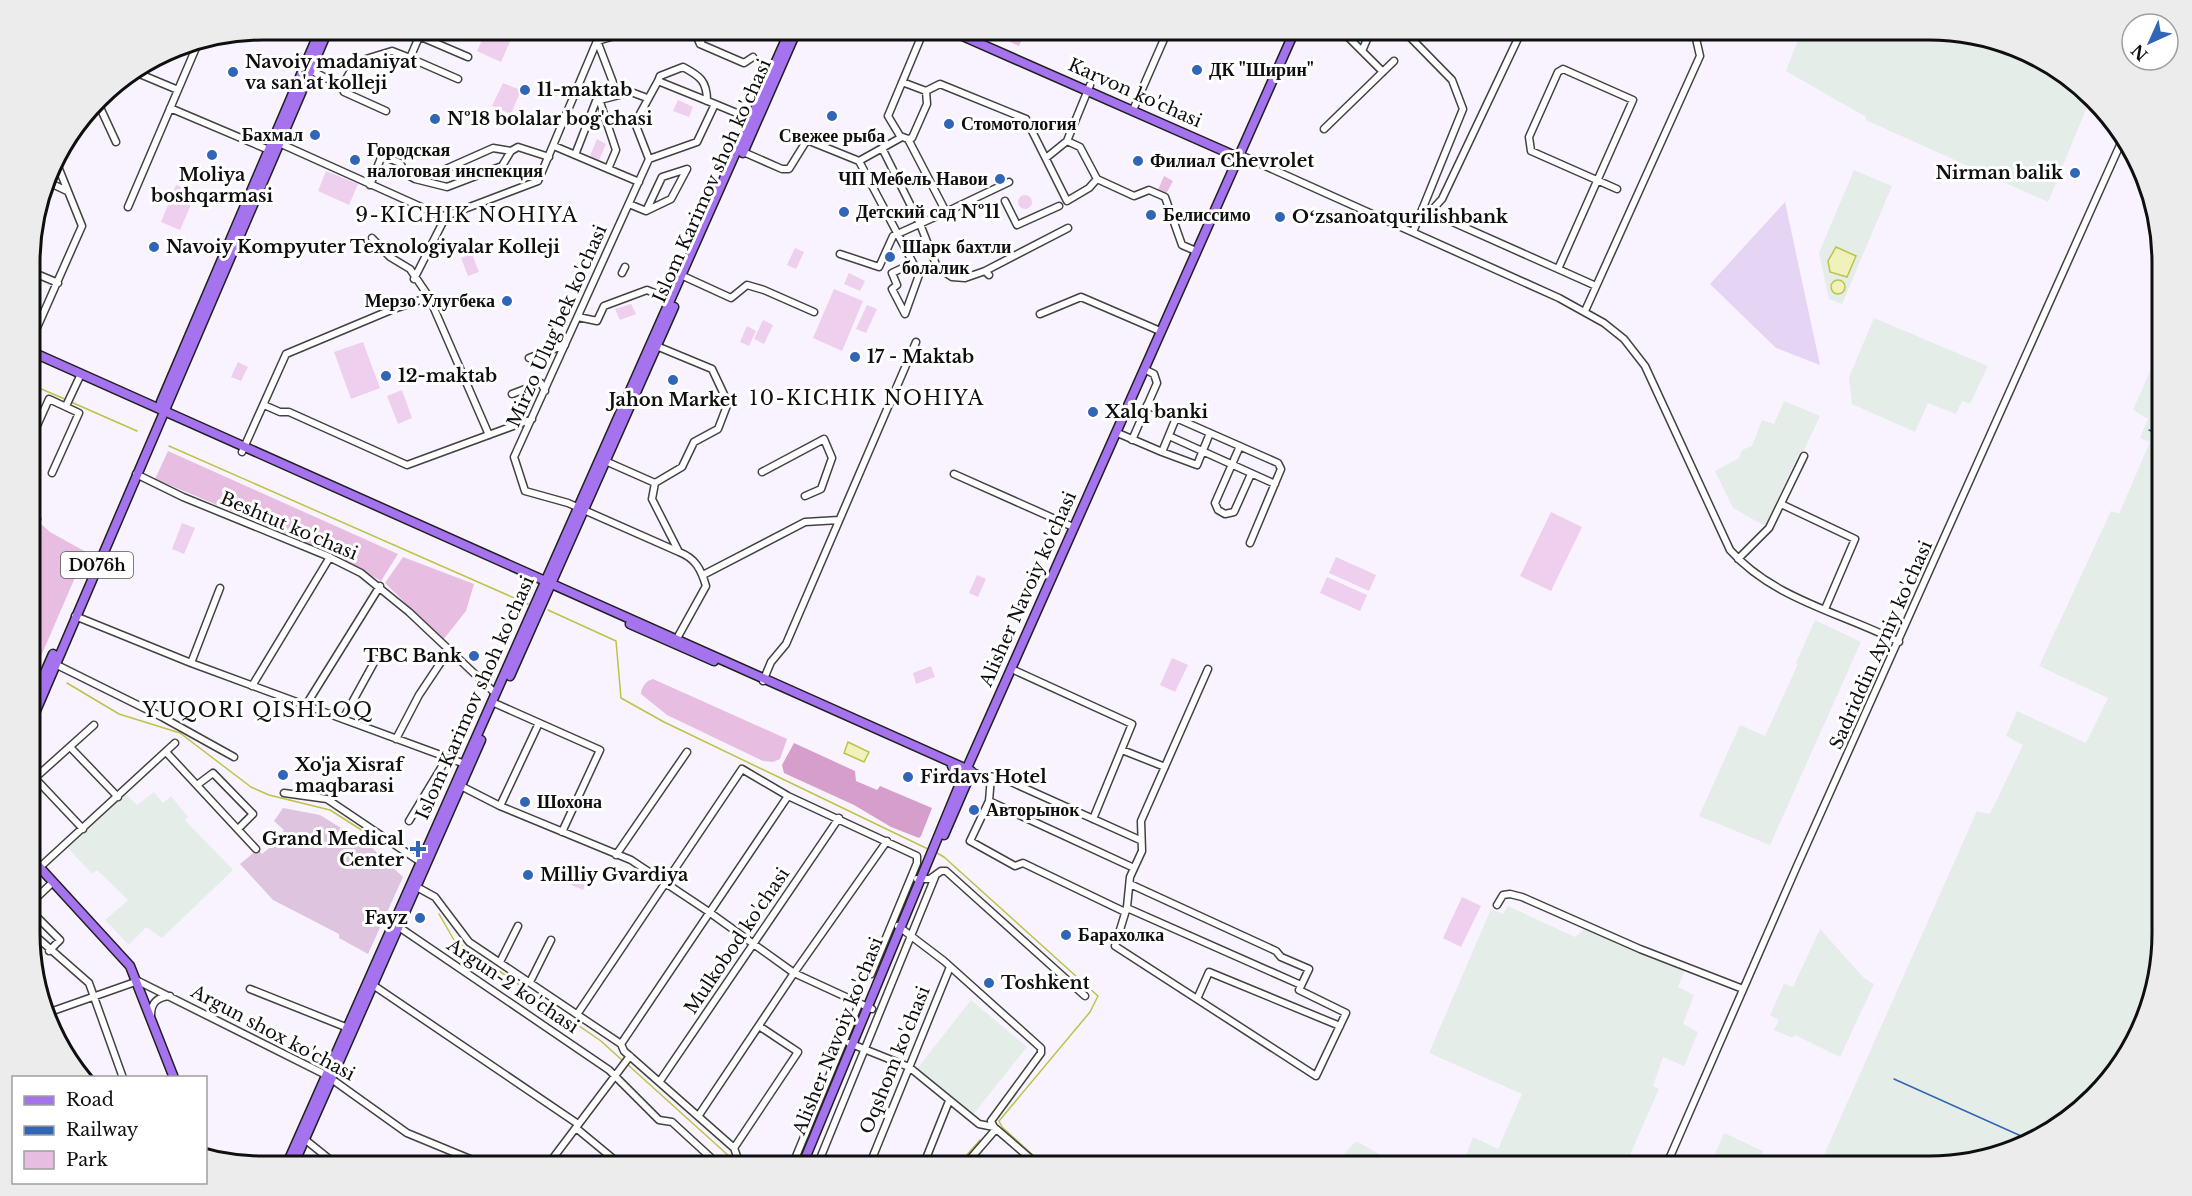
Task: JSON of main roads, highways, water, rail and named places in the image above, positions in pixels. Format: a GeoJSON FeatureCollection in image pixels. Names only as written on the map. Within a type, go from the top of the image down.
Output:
{"type":"FeatureCollection","features":[{"type":"Feature","properties":{"kind":"main road"},"geometry":{"type":"LineString","coordinates":[[160,412],[166,391],[316,40]]}},
{"type":"Feature","properties":{"kind":"main road"},"geometry":{"type":"LineString","coordinates":[[160,412],[323,40]]}},
{"type":"Feature","properties":{"kind":"main road","name":"Islom Karimov shoh ko'chasi"},"geometry":{"type":"LineString","coordinates":[[741,150],[751,119],[786,40]]}},
{"type":"Feature","properties":{"kind":"main road","name":"Islom Karimov shoh ko'chasi"},"geometry":{"type":"LineString","coordinates":[[292,1156],[329,1077],[741,150],[793,40]]}},
{"type":"Feature","properties":{"kind":"main road","name":"Karvon ko'chasi"},"geometry":{"type":"LineString","coordinates":[[973,40],[1134,107],[1242,157]]}},
{"type":"Feature","properties":{"kind":"main road"},"geometry":{"type":"LineString","coordinates":[[985,40],[1089,88]]}},
{"type":"Feature","properties":{"kind":"main road","name":"Alisher Navoiy ko'chasi"},"geometry":{"type":"LineString","coordinates":[[812,1156],[855,1045],[866,1007],[927,878],[960,783],[1016,671],[1073,527],[1120,434],[1293,40]]}},
{"type":"Feature","properties":{"kind":"main road","name":"Alisher Navoiy ko'chasi"},"geometry":{"type":"LineString","coordinates":[[937,845],[975,751],[1102,469],[1160,331],[1242,157]]}},
{"type":"Feature","properties":{"kind":"main road","name":"Islom Karimov shoh ko'chasi"},"geometry":{"type":"LineString","coordinates":[[655,345],[671,300],[685,277]]}},
{"type":"Feature","properties":{"kind":"main road"},"geometry":{"type":"LineString","coordinates":[[41,356],[160,412],[968,770]]}},
{"type":"Feature","properties":{"kind":"main road"},"geometry":{"type":"LineString","coordinates":[[41,361],[80,376]]}},
{"type":"Feature","properties":{"kind":"main road","name":"D076h"},"geometry":{"type":"LineString","coordinates":[[41,698],[160,412]]}},
{"type":"Feature","properties":{"kind":"main road","name":"D076h"},"geometry":{"type":"LineString","coordinates":[[41,682],[160,412]]}},
{"type":"Feature","properties":{"kind":"main road","name":"Islom Karimov shoh ko'chasi"},"geometry":{"type":"LineString","coordinates":[[459,785],[465,764],[496,700]]}},
{"type":"Feature","properties":{"kind":"main road"},"geometry":{"type":"LineString","coordinates":[[954,764],[968,759],[975,751]]}},
{"type":"Feature","properties":{"kind":"main road"},"geometry":{"type":"LineString","coordinates":[[954,764],[960,783]]}},
{"type":"Feature","properties":{"kind":"main road"},"geometry":{"type":"LineString","coordinates":[[41,870],[119,952],[138,981],[174,1076]]}},
{"type":"Feature","properties":{"kind":"main road","name":"Islom Karimov shoh ko'chasi"},"geometry":{"type":"LineString","coordinates":[[329,1077],[348,1028],[370,983]]}},
{"type":"Feature","properties":{"kind":"main road","name":"Alisher Navoiy ko'chasi"},"geometry":{"type":"LineString","coordinates":[[806,1156],[855,1045]]}},
{"type":"Feature","properties":{"kind":"main road","name":"Islom Karimov shoh ko'chasi"},"geometry":{"type":"LineString","coordinates":[[296,1156],[302,1137]]}},
{"type":"Feature","properties":{"kind":"waterway"},"geometry":{"type":"LineString","coordinates":[[41,389],[67,400]]}},
{"type":"Feature","properties":{"kind":"waterway"},"geometry":{"type":"LineString","coordinates":[[71,402],[137,431]]}},
{"type":"Feature","properties":{"kind":"waterway"},"geometry":{"type":"LineString","coordinates":[[169,446],[528,604]]}},
{"type":"Feature","properties":{"kind":"waterway"},"geometry":{"type":"LineString","coordinates":[[548,610],[616,641],[621,698],[664,722],[930,850]]}},
{"type":"Feature","properties":{"kind":"waterway"},"geometry":{"type":"LineString","coordinates":[[67,683],[119,714],[180,733],[251,787],[269,795],[330,810],[374,838]]}},
{"type":"Feature","properties":{"kind":"waterway"},"geometry":{"type":"LineString","coordinates":[[937,853],[1098,996],[1090,1012],[999,1121],[1002,1127],[1034,1156]]}},
{"type":"Feature","properties":{"kind":"waterway"},"geometry":{"type":"LineString","coordinates":[[439,914],[454,940],[601,1041],[623,1061]]}},
{"type":"Feature","properties":{"kind":"waterway"},"geometry":{"type":"LineString","coordinates":[[627,1064],[729,1156]]}},
{"type":"Feature","properties":{"kind":"waterway"},"geometry":{"type":"LineString","coordinates":[[966,1156],[980,1140]]}},
{"type":"Feature","properties":{"kind":"railway"},"geometry":{"type":"LineString","coordinates":[[1894,1079],[2021,1136]]}},
{"type":"Feature","properties":{"kind":"place","name":"ДК \"Ширин\""},"geometry":{"type":"Point","coordinates":[1197,70]}},
{"type":"Feature","properties":{"kind":"place","name":"Navoiy madaniyat va san'at kolleji"},"geometry":{"type":"Point","coordinates":[233,72]}},
{"type":"Feature","properties":{"kind":"place","name":"11-maktab"},"geometry":{"type":"Point","coordinates":[525,90]}},
{"type":"Feature","properties":{"kind":"place","name":"Свежее рыба"},"geometry":{"type":"Point","coordinates":[832,116]}},
{"type":"Feature","properties":{"kind":"place","name":"№18 bolalar bog'chasi"},"geometry":{"type":"Point","coordinates":[435,119]}},
{"type":"Feature","properties":{"kind":"place","name":"Стомотология"},"geometry":{"type":"Point","coordinates":[949,124]}},
{"type":"Feature","properties":{"kind":"place","name":"Бахмал"},"geometry":{"type":"Point","coordinates":[315,135]}},
{"type":"Feature","properties":{"kind":"place","name":"Moliya boshqarmasi"},"geometry":{"type":"Point","coordinates":[212,155]}},
{"type":"Feature","properties":{"kind":"place","name":"Городская налоговая инспекция"},"geometry":{"type":"Point","coordinates":[355,160]}},
{"type":"Feature","properties":{"kind":"place","name":"Филиал Chevrolet"},"geometry":{"type":"Point","coordinates":[1138,161]}},
{"type":"Feature","properties":{"kind":"place","name":"Nirman balik"},"geometry":{"type":"Point","coordinates":[2075,173]}},
{"type":"Feature","properties":{"kind":"place","name":"ЧП Мебель Навои"},"geometry":{"type":"Point","coordinates":[1000,179]}},
{"type":"Feature","properties":{"kind":"place","name":"Детский сад №11"},"geometry":{"type":"Point","coordinates":[844,212]}},
{"type":"Feature","properties":{"kind":"place","name":"Белиссимо"},"geometry":{"type":"Point","coordinates":[1151,215]}},
{"type":"Feature","properties":{"kind":"place","name":"Oʻzsanoatqurilishbank"},"geometry":{"type":"Point","coordinates":[1280,217]}},
{"type":"Feature","properties":{"kind":"place","name":"Navoiy Kompyuter Texnologiyalar Kolleji"},"geometry":{"type":"Point","coordinates":[154,247]}},
{"type":"Feature","properties":{"kind":"place","name":"Шарк бахтли болалик"},"geometry":{"type":"Point","coordinates":[890,257]}},
{"type":"Feature","properties":{"kind":"place","name":"Мерзо Улугбека"},"geometry":{"type":"Point","coordinates":[507,301]}},
{"type":"Feature","properties":{"kind":"place","name":"17 - Maktab"},"geometry":{"type":"Point","coordinates":[855,357]}},
{"type":"Feature","properties":{"kind":"place","name":"12-maktab"},"geometry":{"type":"Point","coordinates":[386,376]}},
{"type":"Feature","properties":{"kind":"place","name":"Jahon Market"},"geometry":{"type":"Point","coordinates":[673,380]}},
{"type":"Feature","properties":{"kind":"place","name":"Xalq banki"},"geometry":{"type":"Point","coordinates":[1093,412]}},
{"type":"Feature","properties":{"kind":"place","name":"TBC Bank"},"geometry":{"type":"Point","coordinates":[474,656]}},
{"type":"Feature","properties":{"kind":"place","name":"Xo'ja Xisraf maqbarasi"},"geometry":{"type":"Point","coordinates":[283,775]}},
{"type":"Feature","properties":{"kind":"place","name":"Firdavs Hotel"},"geometry":{"type":"Point","coordinates":[908,777]}},
{"type":"Feature","properties":{"kind":"place","name":"Шохона"},"geometry":{"type":"Point","coordinates":[525,802]}},
{"type":"Feature","properties":{"kind":"place","name":"Авторынок"},"geometry":{"type":"Point","coordinates":[974,810]}},
{"type":"Feature","properties":{"kind":"place","name":"Grand Medical Center"},"geometry":{"type":"Point","coordinates":[418,849]}},
{"type":"Feature","properties":{"kind":"place","name":"Milliy Gvardiya"},"geometry":{"type":"Point","coordinates":[528,875]}},
{"type":"Feature","properties":{"kind":"place","name":"Fayz"},"geometry":{"type":"Point","coordinates":[420,918]}},
{"type":"Feature","properties":{"kind":"place","name":"Барахолка"},"geometry":{"type":"Point","coordinates":[1066,935]}},
{"type":"Feature","properties":{"kind":"place","name":"Toshkent"},"geometry":{"type":"Point","coordinates":[989,983]}},
{"type":"Feature","properties":{"kind":"district","name":"9-KICHIK NOHIYA"},"geometry":{"type":"Point","coordinates":[467,215]}},
{"type":"Feature","properties":{"kind":"district","name":"10-KICHIK NOHIYA"},"geometry":{"type":"Point","coordinates":[867,398]}},
{"type":"Feature","properties":{"kind":"district","name":"YUQORI QISHLOQ"},"geometry":{"type":"Point","coordinates":[258,710]}}]}
